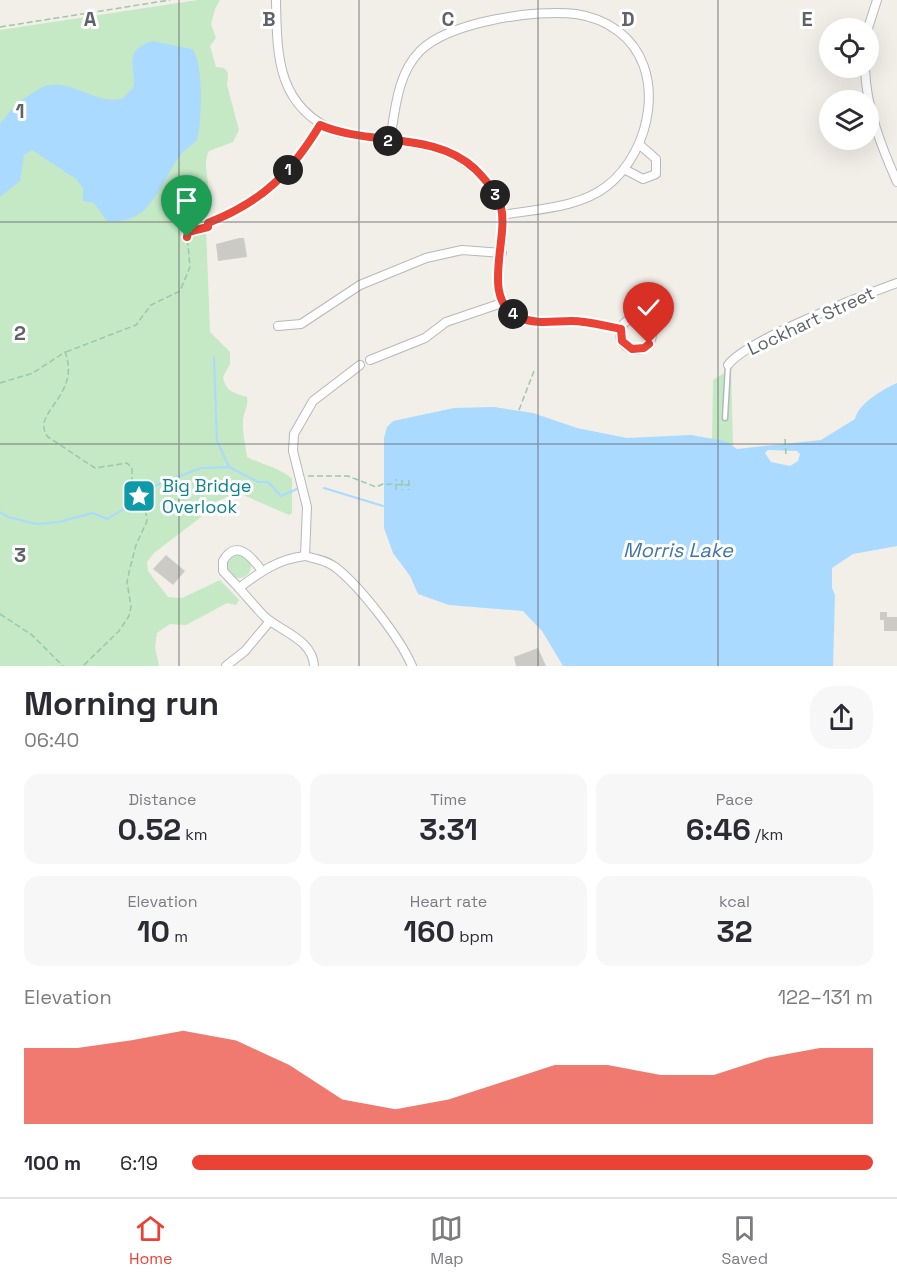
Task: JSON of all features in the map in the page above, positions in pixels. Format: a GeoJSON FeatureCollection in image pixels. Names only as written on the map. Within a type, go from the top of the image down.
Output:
{"type":"FeatureCollection","features":[{"type":"Feature","properties":{"kind":"street"},"geometry":{"type":"LineString","coordinates":[[276,0],[282,75],[300,107],[320,125],[337,132],[434,147],[464,160],[488,184],[500,205],[502,215],[502,254],[497,281],[502,303],[515,316],[537,323],[592,322],[621,329]]}},
{"type":"Feature","properties":{"kind":"street"},"geometry":{"type":"LineString","coordinates":[[871,18],[877,0]]}},
{"type":"Feature","properties":{"kind":"street"},"geometry":{"type":"LineString","coordinates":[[390,141],[400,87],[408,68],[419,52],[439,36],[466,25],[551,12],[578,14],[600,21],[632,44],[642,64],[649,86],[648,112],[640,145],[624,169],[607,186],[587,197],[566,204],[502,215]]}},
{"type":"Feature","properties":{"kind":"street"},"geometry":{"type":"LineString","coordinates":[[867,78],[874,120],[897,182]]}},
{"type":"Feature","properties":{"kind":"street"},"geometry":{"type":"LineString","coordinates":[[207,223],[242,209],[277,183],[300,156],[320,125]]}},
{"type":"Feature","properties":{"kind":"street"},"geometry":{"type":"LineString","coordinates":[[624,169],[643,179],[656,174],[658,169],[656,159],[640,145]]}},
{"type":"Feature","properties":{"kind":"street"},"geometry":{"type":"LineString","coordinates":[[278,326],[301,324],[360,285],[426,258],[462,250],[502,254]]}},
{"type":"Feature","properties":{"kind":"street","name":"Lockhart Street"},"geometry":{"type":"LineString","coordinates":[[728,364],[756,344],[853,299],[897,283]]}},
{"type":"Feature","properties":{"kind":"street"},"geometry":{"type":"LineString","coordinates":[[370,360],[424,338],[446,322],[502,303]]}},
{"type":"Feature","properties":{"kind":"street"},"geometry":{"type":"LineString","coordinates":[[641,318],[651,326],[652,338],[644,348],[632,349],[622,341],[621,329],[629,319],[641,318]]}},
{"type":"Feature","properties":{"kind":"street"},"geometry":{"type":"LineString","coordinates":[[305,556],[307,507],[293,451],[294,434],[300,419],[313,401],[360,365]]}},
{"type":"Feature","properties":{"kind":"street"},"geometry":{"type":"LineString","coordinates":[[261,571],[247,552],[237,549],[223,561],[224,571],[270,621],[306,645],[311,653],[314,666]]}},
{"type":"Feature","properties":{"kind":"street"},"geometry":{"type":"LineString","coordinates":[[239,588],[261,571],[280,561],[305,556],[324,560],[335,567],[349,582],[401,644],[412,666]]}},
{"type":"Feature","properties":{"kind":"street"},"geometry":{"type":"LineString","coordinates":[[226,666],[245,651],[270,621]]}},
{"type":"Feature","properties":{"kind":"lane"},"geometry":{"type":"LineString","coordinates":[[725,418],[728,364]]}},
{"type":"Feature","properties":{"kind":"path"},"geometry":{"type":"LineString","coordinates":[[0,27],[170,0]]}},
{"type":"Feature","properties":{"kind":"path"},"geometry":{"type":"LineString","coordinates":[[0,383],[33,373],[65,352],[136,325],[151,304],[180,291],[190,267],[187,234],[208,227],[207,223]]}},
{"type":"Feature","properties":{"kind":"path"},"geometry":{"type":"LineString","coordinates":[[65,352],[70,364],[66,386],[60,399],[43,419],[45,434],[95,468],[127,463],[132,468],[132,482],[146,513],[146,525],[136,545],[127,582],[131,607],[129,616],[119,631],[83,666]]}},
{"type":"Feature","properties":{"kind":"path"},"geometry":{"type":"LineString","coordinates":[[519,410],[534,371]]}},
{"type":"Feature","properties":{"kind":"path"},"geometry":{"type":"LineString","coordinates":[[785,439],[786,455]]}},
{"type":"Feature","properties":{"kind":"path"},"geometry":{"type":"LineString","coordinates":[[300,477],[344,476],[372,487],[383,484],[409,485]]}},
{"type":"Feature","properties":{"kind":"path"},"geometry":{"type":"LineString","coordinates":[[396,479],[396,490]]}},
{"type":"Feature","properties":{"kind":"path"},"geometry":{"type":"LineString","coordinates":[[402,480],[402,490]]}},
{"type":"Feature","properties":{"kind":"path"},"geometry":{"type":"LineString","coordinates":[[409,480],[409,490]]}},
{"type":"Feature","properties":{"kind":"path"},"geometry":{"type":"LineString","coordinates":[[0,614],[32,635],[63,666]]}},
{"type":"Feature","properties":{"kind":"green space"},"geometry":{"type":"Polygon","coordinates":[[[198,0],[220,0],[211,24],[216,38],[210,46],[216,67],[224,68],[228,73],[227,85],[239,130],[233,142],[209,151],[206,164],[208,188],[205,201],[210,332],[230,352],[230,364],[223,377],[226,386],[234,393],[247,397],[243,426],[247,457],[292,479],[292,513],[289,515],[241,494],[227,497],[213,503],[201,517],[154,553],[147,562],[148,571],[168,597],[182,598],[220,580],[239,600],[236,605],[227,603],[186,625],[170,624],[157,633],[155,647],[159,666],[0,666],[0,30],[198,0]]]}},
{"type":"Feature","properties":{"kind":"green space"},"geometry":{"type":"Polygon","coordinates":[[[731,369],[733,448],[725,441],[712,440],[713,380],[731,369]]]}},
{"type":"Feature","properties":{"kind":"green space"},"geometry":{"type":"Polygon","coordinates":[[[239,554],[247,558],[251,566],[247,574],[239,578],[231,574],[227,566],[231,558],[239,554]]]}},
{"type":"Feature","properties":{"kind":"water"},"geometry":{"type":"Polygon","coordinates":[[[152,41],[192,49],[199,66],[201,107],[197,140],[183,152],[146,208],[123,221],[107,221],[94,203],[83,201],[83,188],[76,179],[32,150],[24,155],[20,181],[0,197],[0,123],[15,106],[39,89],[53,85],[63,85],[103,99],[124,98],[134,86],[132,59],[134,54],[137,49],[152,41]]]}},
{"type":"Feature","properties":{"kind":"water","name":"Morris Lake"},"geometry":{"type":"Polygon","coordinates":[[[897,383],[897,546],[853,554],[832,568],[832,588],[835,595],[833,666],[563,666],[542,631],[523,611],[449,605],[418,594],[410,576],[393,553],[384,528],[384,438],[387,427],[393,421],[454,408],[494,407],[533,413],[577,428],[627,438],[691,435],[725,441],[737,449],[821,440],[855,419],[866,403],[878,393],[897,383]],[[768,450],[765,453],[771,462],[790,466],[798,461],[800,454],[797,451],[768,450]]]}},
{"type":"Feature","properties":{"kind":"building"},"geometry":{"type":"Polygon","coordinates":[[[244,238],[247,257],[218,261],[216,244],[244,238]]]}},
{"type":"Feature","properties":{"kind":"building"},"geometry":{"type":"Polygon","coordinates":[[[166,555],[185,571],[173,585],[153,569],[166,555]]]}},
{"type":"Feature","properties":{"kind":"building"},"geometry":{"type":"Polygon","coordinates":[[[880,612],[887,612],[887,617],[897,617],[897,631],[884,631],[884,620],[880,620],[880,612]]]}},
{"type":"Feature","properties":{"kind":"building"},"geometry":{"type":"Polygon","coordinates":[[[538,648],[546,666],[516,666],[514,657],[538,648]]]}},
{"type":"Feature","properties":{"kind":"waterway"},"geometry":{"type":"LineString","coordinates":[[214,357],[217,441],[229,467]]}},
{"type":"Feature","properties":{"kind":"waterway"},"geometry":{"type":"LineString","coordinates":[[0,512],[8,517],[37,524],[59,522],[93,513],[107,519],[126,508],[146,489],[201,468],[229,467],[258,482],[268,482],[281,496],[297,489]]}},
{"type":"Feature","properties":{"kind":"waterway"},"geometry":{"type":"LineString","coordinates":[[324,488],[383,506]]}},
{"type":"Feature","properties":{"kind":"place","name":"Big Bridge Overlook"},"geometry":{"type":"Point","coordinates":[139,496]}},
{"type":"Feature","properties":{"kind":"route"},"geometry":{"type":"LineString","coordinates":[[187,237],[188,232],[208,227],[208,223],[242,209],[277,183],[293,166],[320,125],[358,137],[434,147],[450,152],[476,169],[498,199],[503,231],[502,254],[498,266],[498,290],[502,303],[515,316],[537,323],[592,322],[621,329],[622,341],[632,349],[638,350],[649,344]]}}]}
